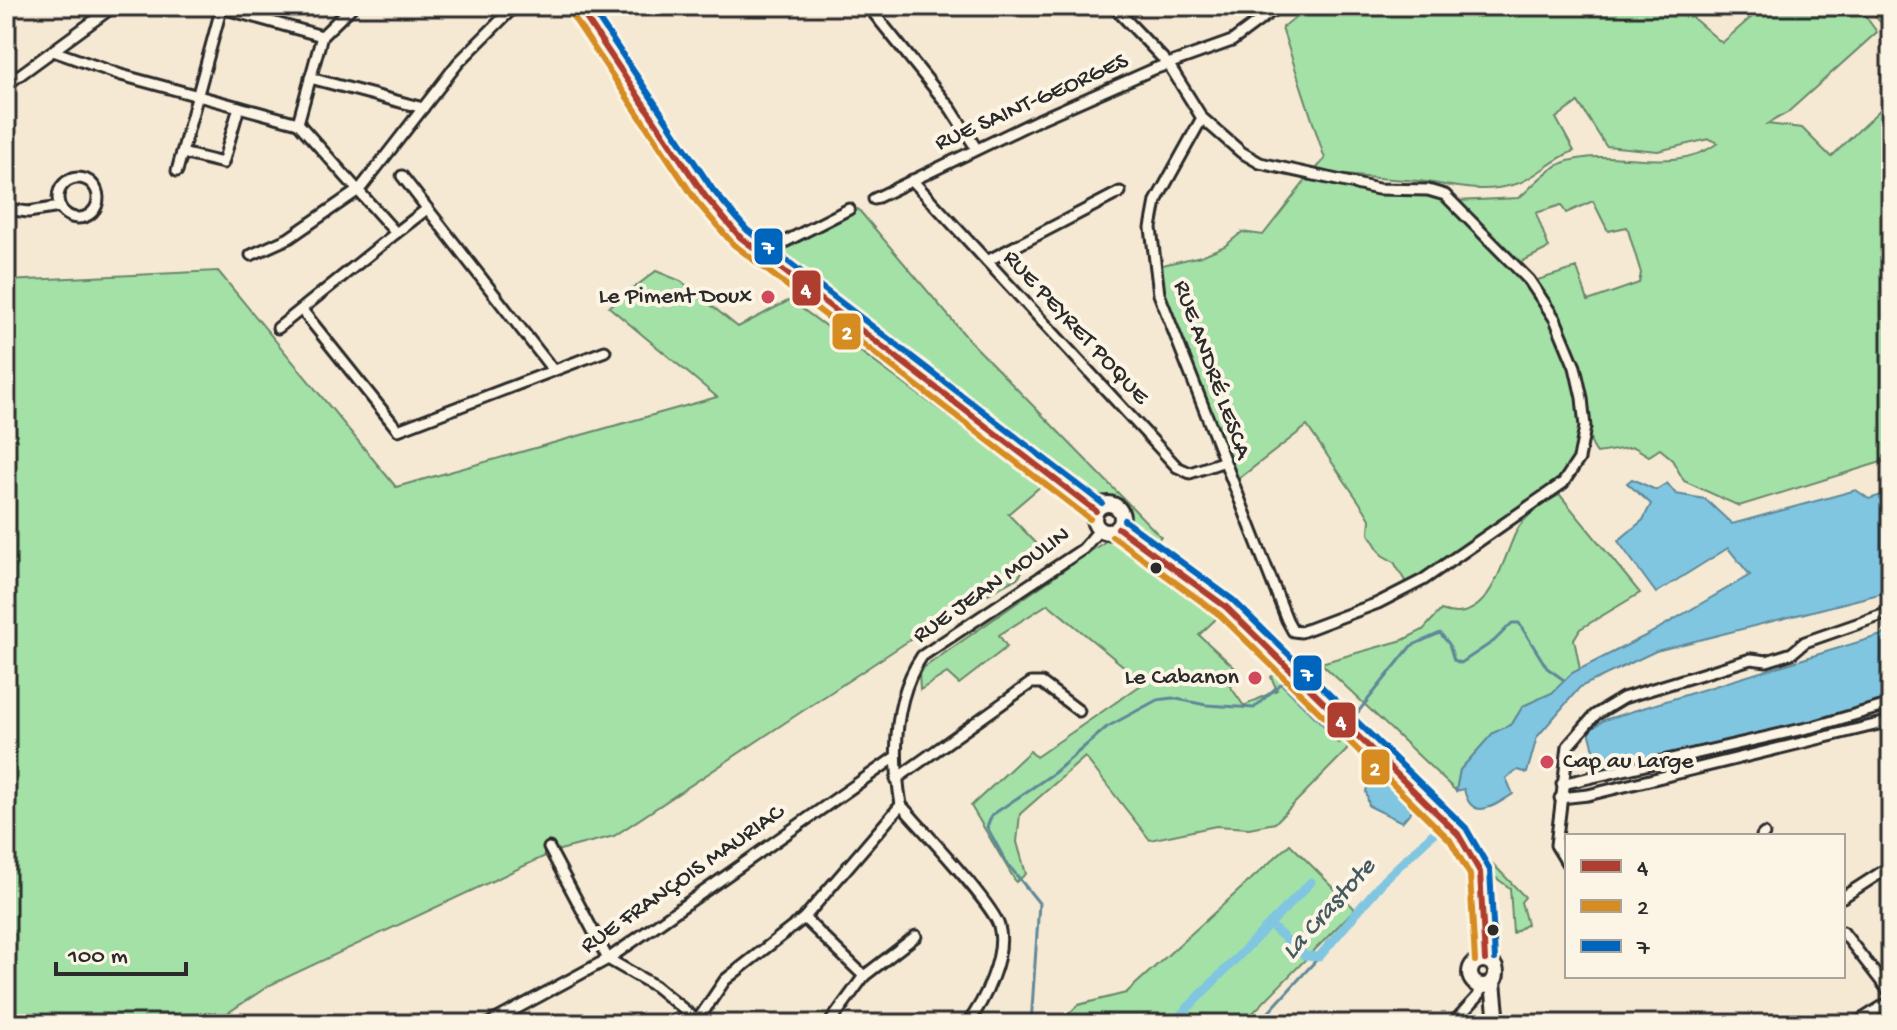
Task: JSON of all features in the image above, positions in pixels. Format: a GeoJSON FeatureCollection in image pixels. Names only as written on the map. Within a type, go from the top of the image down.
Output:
{"type":"FeatureCollection","features":[{"type":"Feature","properties":{"kind":"main road"},"geometry":{"type":"LineString","coordinates":[[578,6],[705,196],[759,255],[1096,511]]}},
{"type":"Feature","properties":{"kind":"main road"},"geometry":{"type":"LineString","coordinates":[[1108,505],[1117,507],[1122,515],[1118,528],[1110,532],[1100,529],[1094,519],[1096,511],[1108,505]]}},
{"type":"Feature","properties":{"kind":"main road"},"geometry":{"type":"LineString","coordinates":[[1118,528],[1226,607],[1463,840],[1480,872],[1485,960]]}},
{"type":"Feature","properties":{"kind":"main road"},"geometry":{"type":"LineString","coordinates":[[1485,960],[1495,968],[1486,984],[1494,1024]]}},
{"type":"Feature","properties":{"kind":"main road"},"geometry":{"type":"LineString","coordinates":[[1485,960],[1477,962],[1471,970],[1475,982],[1486,984]]}},
{"type":"Feature","properties":{"kind":"street"},"geometry":{"type":"LineString","coordinates":[[6,85],[56,52],[114,6]]}},
{"type":"Feature","properties":{"kind":"street"},"geometry":{"type":"LineString","coordinates":[[298,123],[322,36],[353,6]]}},
{"type":"Feature","properties":{"kind":"street"},"geometry":{"type":"LineString","coordinates":[[251,255],[289,238],[360,189],[466,53],[515,6]]}},
{"type":"Feature","properties":{"kind":"street"},"geometry":{"type":"LineString","coordinates":[[868,6],[951,109],[976,148]]}},
{"type":"Feature","properties":{"kind":"street"},"geometry":{"type":"LineString","coordinates":[[1113,6],[1169,65],[1202,118]]}},
{"type":"Feature","properties":{"kind":"street","name":"RUE SAINT-GEORGES"},"geometry":{"type":"LineString","coordinates":[[874,199],[976,148],[1232,41],[1279,6]]}},
{"type":"Feature","properties":{"kind":"street"},"geometry":{"type":"LineString","coordinates":[[177,171],[222,7],[322,36]]}},
{"type":"Feature","properties":{"kind":"street"},"geometry":{"type":"LineString","coordinates":[[56,52],[197,96],[298,123],[396,233]]}},
{"type":"Feature","properties":{"kind":"street"},"geometry":{"type":"LineString","coordinates":[[310,78],[423,108]]}},
{"type":"Feature","properties":{"kind":"street"},"geometry":{"type":"LineString","coordinates":[[182,153],[223,163],[239,107]]}},
{"type":"Feature","properties":{"kind":"street","name":"RUE ANDRÉ LESCA"},"geometry":{"type":"LineString","coordinates":[[1202,118],[1241,152],[1260,163],[1378,189],[1428,190],[1445,195],[1529,280],[1555,319],[1575,367],[1582,398],[1585,427],[1581,454],[1563,483],[1409,588],[1296,633],[1287,620],[1222,462],[1159,294],[1152,243],[1156,201],[1202,118]]}},
{"type":"Feature","properties":{"kind":"street"},"geometry":{"type":"LineString","coordinates":[[402,176],[553,370]]}},
{"type":"Feature","properties":{"kind":"street"},"geometry":{"type":"LineString","coordinates":[[81,178],[96,189],[97,202],[90,214],[70,216],[60,207],[60,189],[69,180],[81,178]]}},
{"type":"Feature","properties":{"kind":"street","name":"RUE PEYRET POQUE"},"geometry":{"type":"LineString","coordinates":[[912,180],[1177,467],[1190,473],[1222,462]]}},
{"type":"Feature","properties":{"kind":"street"},"geometry":{"type":"LineString","coordinates":[[987,261],[1120,192]]}},
{"type":"Feature","properties":{"kind":"street"},"geometry":{"type":"LineString","coordinates":[[6,209],[28,212],[60,207]]}},
{"type":"Feature","properties":{"kind":"street"},"geometry":{"type":"LineString","coordinates":[[278,328],[427,209]]}},
{"type":"Feature","properties":{"kind":"street"},"geometry":{"type":"LineString","coordinates":[[759,255],[849,209]]}},
{"type":"Feature","properties":{"kind":"street"},"geometry":{"type":"LineString","coordinates":[[302,310],[398,430],[605,351]]}},
{"type":"Feature","properties":{"kind":"street","name":"RUE JEAN MOULIN"},"geometry":{"type":"LineString","coordinates":[[901,805],[894,758],[900,719],[914,668],[922,656],[1083,549],[1100,529]]}},
{"type":"Feature","properties":{"kind":"street"},"geometry":{"type":"LineString","coordinates":[[1565,861],[1557,853],[1556,845],[1560,798],[1572,739],[1613,702],[1751,659],[1770,660],[1796,651],[1805,642],[1891,612]]}},
{"type":"Feature","properties":{"kind":"street"},"geometry":{"type":"LineString","coordinates":[[896,779],[1031,683],[1042,683],[1079,711]]}},
{"type":"Feature","properties":{"kind":"street"},"geometry":{"type":"LineString","coordinates":[[1560,798],[1588,795],[1891,721],[1888,705],[1563,781]]}},
{"type":"Feature","properties":{"kind":"street","name":"RUE FRANÇOIS MAURIAC"},"geometry":{"type":"LineString","coordinates":[[488,1024],[608,959],[894,758]]}},
{"type":"Feature","properties":{"kind":"street"},"geometry":{"type":"LineString","coordinates":[[549,848],[608,959],[655,986],[697,1023],[725,980],[804,918],[901,805],[987,907],[999,926],[999,948],[985,1001],[967,1024]]}},
{"type":"Feature","properties":{"kind":"street"},"geometry":{"type":"LineString","coordinates":[[1845,896],[1891,866]]}},
{"type":"Feature","properties":{"kind":"street"},"geometry":{"type":"LineString","coordinates":[[804,918],[864,976]]}},
{"type":"Feature","properties":{"kind":"street"},"geometry":{"type":"LineString","coordinates":[[1845,935],[1891,994]]}},
{"type":"Feature","properties":{"kind":"street"},"geometry":{"type":"LineString","coordinates":[[829,1024],[864,976],[916,936]]}},
{"type":"Feature","properties":{"kind":"street"},"geometry":{"type":"LineString","coordinates":[[1452,1024],[1486,984]]}},
{"type":"Feature","properties":{"kind":"street"},"geometry":{"type":"LineString","coordinates":[[1854,1024],[1891,1001]]}},
{"type":"Feature","properties":{"kind":"green space"},"geometry":{"type":"Polygon","coordinates":[[[1309,6],[1679,6],[1722,43],[1764,6],[1858,6],[1877,32],[1787,113],[1767,124],[1802,128],[1831,157],[1891,99],[1891,459],[1739,506],[1684,481],[1671,458],[1660,449],[1649,456],[1634,447],[1597,453],[1591,442],[1589,406],[1575,356],[1562,324],[1534,281],[1577,268],[1588,301],[1639,283],[1641,273],[1627,227],[1608,231],[1593,201],[1566,213],[1561,205],[1536,213],[1549,248],[1519,263],[1457,201],[1519,198],[1548,172],[1568,161],[1606,157],[1682,158],[1718,143],[1709,139],[1658,151],[1606,146],[1578,102],[1556,118],[1574,151],[1516,184],[1478,189],[1314,171],[1325,159],[1282,28],[1309,6]]]}},
{"type":"Feature","properties":{"kind":"green space"},"geometry":{"type":"Polygon","coordinates":[[[1868,6],[1891,6],[1891,36],[1888,32],[1868,6]]]}},
{"type":"Feature","properties":{"kind":"green space"},"geometry":{"type":"Polygon","coordinates":[[[1310,175],[1445,195],[1529,280],[1555,319],[1575,367],[1583,438],[1573,472],[1409,588],[1394,562],[1382,555],[1369,534],[1370,519],[1307,426],[1232,484],[1154,267],[1201,256],[1225,246],[1242,232],[1263,235],[1310,175]]]}},
{"type":"Feature","properties":{"kind":"green space"},"geometry":{"type":"Polygon","coordinates":[[[858,209],[969,340],[1161,537],[1152,543],[1134,528],[1121,503],[1097,494],[780,252],[858,209]]]}},
{"type":"Feature","properties":{"kind":"green space"},"geometry":{"type":"Polygon","coordinates":[[[218,271],[396,487],[717,397],[609,307],[656,271],[681,281],[738,327],[790,300],[1042,485],[1008,514],[1037,544],[1019,577],[937,622],[614,836],[556,851],[270,985],[211,1024],[6,1024],[6,281],[218,271]]]}},
{"type":"Feature","properties":{"kind":"green space"},"geometry":{"type":"Polygon","coordinates":[[[1560,495],[1640,593],[1580,629],[1574,639],[1580,669],[1552,693],[1523,706],[1512,724],[1493,733],[1460,770],[1456,791],[1321,663],[1403,640],[1423,630],[1441,610],[1458,613],[1471,609],[1492,588],[1520,525],[1560,495]]]}},
{"type":"Feature","properties":{"kind":"green space"},"geometry":{"type":"Polygon","coordinates":[[[1110,538],[1124,542],[1218,617],[1199,635],[1237,670],[1228,683],[1244,706],[1277,690],[1271,677],[1278,673],[1336,726],[1328,735],[1338,743],[1346,737],[1347,750],[1275,823],[1249,828],[1216,826],[1150,840],[1085,757],[1020,814],[1017,842],[1026,874],[1016,882],[971,806],[1030,751],[1036,757],[1144,683],[1048,604],[999,635],[1007,647],[959,684],[947,673],[920,690],[919,671],[1110,538]]]}},
{"type":"Feature","properties":{"kind":"green space"},"geometry":{"type":"Polygon","coordinates":[[[1290,844],[1355,909],[1242,1024],[1058,1024],[1078,1005],[1126,993],[1290,844]]]}},
{"type":"Feature","properties":{"kind":"green space"},"geometry":{"type":"Polygon","coordinates":[[[1490,861],[1525,897],[1521,902],[1527,924],[1513,933],[1510,888],[1496,878],[1493,882],[1487,864],[1490,861]]]}},
{"type":"Feature","properties":{"kind":"water"},"geometry":{"type":"Polygon","coordinates":[[[1632,479],[1656,490],[1667,483],[1676,494],[1705,499],[1732,524],[1856,490],[1869,499],[1891,492],[1891,591],[1656,651],[1580,687],[1537,737],[1527,773],[1518,770],[1506,778],[1513,794],[1491,807],[1477,809],[1467,799],[1464,789],[1456,791],[1460,770],[1493,733],[1512,724],[1523,706],[1552,693],[1572,673],[1649,634],[1750,575],[1728,548],[1656,593],[1618,541],[1643,520],[1651,504],[1627,483],[1632,479]]]}},
{"type":"Feature","properties":{"kind":"water"},"geometry":{"type":"Polygon","coordinates":[[[1891,632],[1891,697],[1868,708],[1599,769],[1589,731],[1604,720],[1891,632]]]}},
{"type":"Feature","properties":{"kind":"water"},"geometry":{"type":"Polygon","coordinates":[[[1385,778],[1413,809],[1402,822],[1369,806],[1366,791],[1369,782],[1385,778]]]}},
{"type":"Feature","properties":{"kind":"waterway"},"geometry":{"type":"LineString","coordinates":[[1350,722],[1411,646],[1440,633],[1449,644],[1454,660],[1461,663],[1494,641],[1512,623],[1519,623],[1547,668],[1564,680]]}},
{"type":"Feature","properties":{"kind":"waterway"},"geometry":{"type":"LineString","coordinates":[[1031,1024],[1039,903],[1006,862],[987,827],[992,815],[1054,773],[1107,727],[1157,700],[1172,698],[1206,705],[1254,708],[1281,683],[1337,738],[1345,728]]}},
{"type":"Feature","properties":{"kind":"waterway","name":"La Crastote"},"geometry":{"type":"LineString","coordinates":[[1270,925],[1305,956],[1319,957],[1384,880],[1439,828]]}},
{"type":"Feature","properties":{"kind":"waterway"},"geometry":{"type":"LineString","coordinates":[[1172,1024],[1311,882]]}},
{"type":"Feature","properties":{"kind":"waterway","name":"La Crastote"},"geometry":{"type":"LineString","coordinates":[[1258,1024],[1319,957]]}},
{"type":"Feature","properties":{"kind":"transit line","name":"4"},"geometry":{"type":"LineString","coordinates":[[578,6],[705,196],[740,237],[1096,511]]}},
{"type":"Feature","properties":{"kind":"transit line","name":"7"},"geometry":{"type":"LineString","coordinates":[[590,6],[713,190],[747,230],[1102,503]]}},
{"type":"Feature","properties":{"kind":"transit line","name":"2"},"geometry":{"type":"LineString","coordinates":[[570,12],[697,202],[733,244],[1090,519]]}},
{"type":"Feature","properties":{"kind":"transit line","name":"7"},"geometry":{"type":"LineString","coordinates":[[1124,520],[1233,600],[1466,828],[1490,870],[1495,959]]}},
{"type":"Feature","properties":{"kind":"transit line","name":"4"},"geometry":{"type":"LineString","coordinates":[[1118,528],[1226,607],[1458,834],[1480,872],[1485,960]]}},
{"type":"Feature","properties":{"kind":"transit line","name":"2"},"geometry":{"type":"LineString","coordinates":[[1112,536],[1220,615],[1450,840],[1470,875],[1475,961]]}},
{"type":"Feature","properties":{"kind":"place","name":"Le Piment Doux"},"geometry":{"type":"Point","coordinates":[768,297]}},
{"type":"Feature","properties":{"kind":"place","name":"Le Cabanon"},"geometry":{"type":"Point","coordinates":[1255,678]}},
{"type":"Feature","properties":{"kind":"place","name":"Cap au Large"},"geometry":{"type":"Point","coordinates":[1547,762]}}]}
